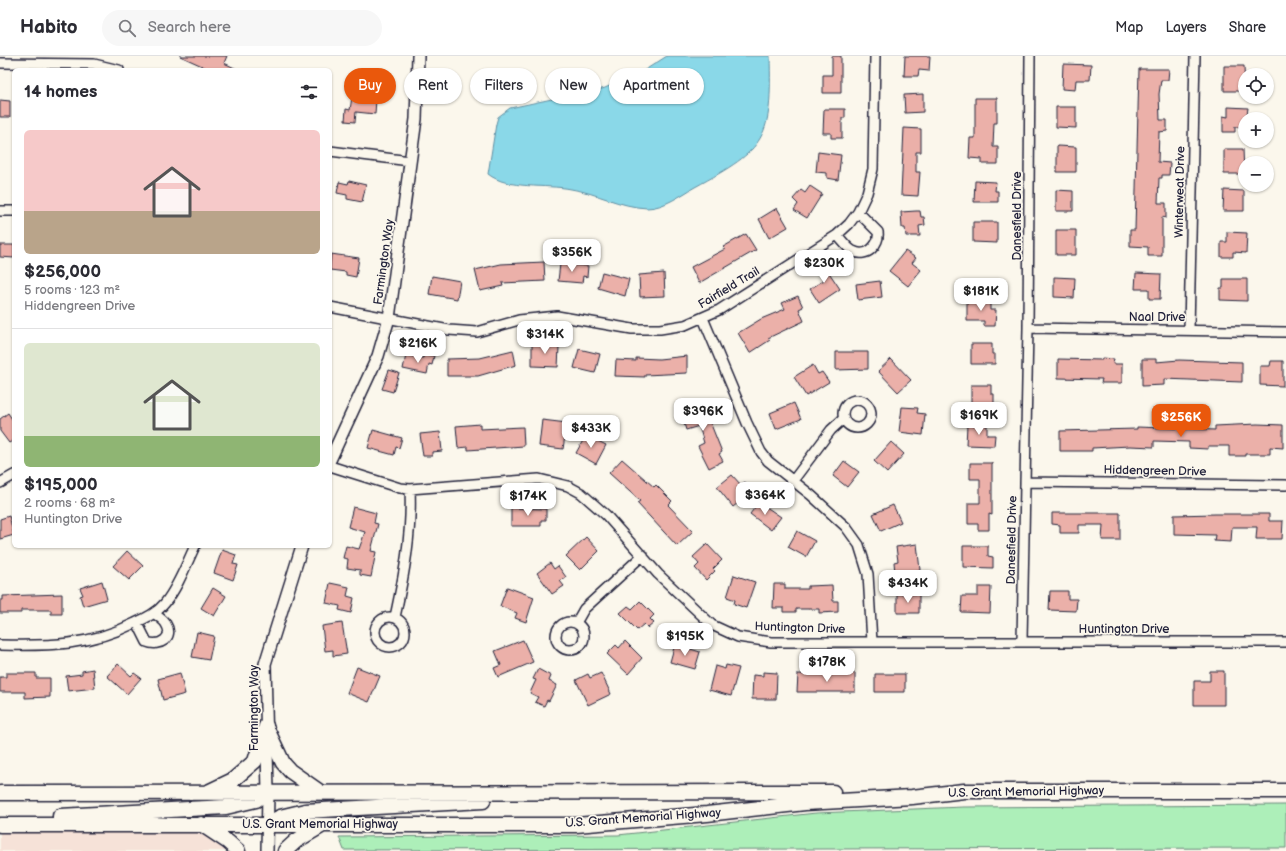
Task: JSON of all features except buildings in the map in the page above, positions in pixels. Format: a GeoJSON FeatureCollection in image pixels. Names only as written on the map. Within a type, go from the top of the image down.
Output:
{"type":"FeatureCollection","features":[{"type":"Feature","properties":{"kind":"main road"},"geometry":{"type":"LineString","coordinates":[[266,726],[283,763],[290,771],[320,792]]}},
{"type":"Feature","properties":{"kind":"main road"},"geometry":{"type":"LineString","coordinates":[[204,793],[233,780],[255,761],[266,726]]}},
{"type":"Feature","properties":{"kind":"main road","name":"U.S. Grant Memorial Highway"},"geometry":{"type":"LineString","coordinates":[[2,825],[576,825],[707,814],[805,803],[912,797],[964,791]]}},
{"type":"Feature","properties":{"kind":"main road","name":"U.S. Grant Memorial Highway"},"geometry":{"type":"LineString","coordinates":[[0,793],[1286,791]]}},
{"type":"Feature","properties":{"kind":"main road"},"geometry":{"type":"LineString","coordinates":[[2,825],[42,816],[226,807],[256,800],[268,792]]}},
{"type":"Feature","properties":{"kind":"main road"},"geometry":{"type":"LineString","coordinates":[[267,824],[280,817],[306,810],[484,801],[531,792]]}},
{"type":"Feature","properties":{"kind":"main road"},"geometry":{"type":"LineString","coordinates":[[201,824],[228,842],[238,851]]}},
{"type":"Feature","properties":{"kind":"main road"},"geometry":{"type":"LineString","coordinates":[[285,851],[296,841],[322,825]]}},
{"type":"Feature","properties":{"kind":"street","name":"Farmington Way"},"geometry":{"type":"LineString","coordinates":[[332,456],[378,356],[389,318],[416,119],[418,56]]}},
{"type":"Feature","properties":{"kind":"street","name":"Fairfield Trail"},"geometry":{"type":"LineString","coordinates":[[332,306],[449,330],[477,332],[519,320],[557,316],[632,329],[647,330],[685,325],[703,318],[719,310],[837,235],[849,224],[858,212],[867,193],[873,169],[875,56]]}},
{"type":"Feature","properties":{"kind":"street","name":"Danesfield Drive"},"geometry":{"type":"LineString","coordinates":[[1022,641],[1028,328],[1030,56]]}},
{"type":"Feature","properties":{"kind":"street","name":"Winterweat Drive"},"geometry":{"type":"LineString","coordinates":[[1189,329],[1195,56]]}},
{"type":"Feature","properties":{"kind":"street"},"geometry":{"type":"LineString","coordinates":[[0,63],[94,64],[111,68]]}},
{"type":"Feature","properties":{"kind":"street"},"geometry":{"type":"LineString","coordinates":[[332,151],[410,161]]}},
{"type":"Feature","properties":{"kind":"street"},"geometry":{"type":"LineString","coordinates":[[0,211],[12,211]]}},
{"type":"Feature","properties":{"kind":"street"},"geometry":{"type":"LineString","coordinates":[[837,235],[853,251],[868,251],[876,245],[878,240],[878,232],[858,212]]}},
{"type":"Feature","properties":{"kind":"street"},"geometry":{"type":"LineString","coordinates":[[703,318],[747,423],[761,452],[768,461],[792,482],[811,495],[846,527],[859,545],[868,574],[872,642]]}},
{"type":"Feature","properties":{"kind":"street","name":"Naal Drive"},"geometry":{"type":"LineString","coordinates":[[1028,328],[1189,329],[1286,332]]}},
{"type":"Feature","properties":{"kind":"street"},"geometry":{"type":"LineString","coordinates":[[792,482],[831,430],[843,419]]}},
{"type":"Feature","properties":{"kind":"street","name":"Huntington Drive"},"geometry":{"type":"LineString","coordinates":[[332,467],[400,488],[410,489],[539,479],[553,481],[581,493],[606,515],[643,555],[658,574],[701,615],[712,625],[724,632],[738,637],[771,642],[1286,642]]}},
{"type":"Feature","properties":{"kind":"street"},"geometry":{"type":"LineString","coordinates":[[0,483],[12,476]]}},
{"type":"Feature","properties":{"kind":"street","name":"Hiddengreen Drive"},"geometry":{"type":"LineString","coordinates":[[1025,482],[1286,485]]}},
{"type":"Feature","properties":{"kind":"street"},"geometry":{"type":"LineString","coordinates":[[395,618],[407,562],[411,513],[410,489]]}},
{"type":"Feature","properties":{"kind":"street"},"geometry":{"type":"LineString","coordinates":[[0,645],[39,646],[78,643],[114,633],[137,622],[154,613],[165,603],[194,548]]}},
{"type":"Feature","properties":{"kind":"street","name":"Farmington Way"},"geometry":{"type":"LineString","coordinates":[[267,851],[268,792],[265,664],[301,548]]}},
{"type":"Feature","properties":{"kind":"street"},"geometry":{"type":"LineString","coordinates":[[576,623],[584,609],[643,555]]}},
{"type":"Feature","properties":{"kind":"street"},"geometry":{"type":"LineString","coordinates":[[137,622],[147,642],[154,645],[161,643],[167,638],[168,631],[166,624],[154,613]]}},
{"type":"Feature","properties":{"kind":"shaded area"},"geometry":{"type":"Polygon","coordinates":[[[211,831],[230,851],[0,851],[0,833],[211,831]]]}},
{"type":"Feature","properties":{"kind":"green space"},"geometry":{"type":"Polygon","coordinates":[[[1286,805],[1286,848],[344,850],[339,837],[618,835],[816,813],[963,807],[1286,805]]]}},
{"type":"Feature","properties":{"kind":"water"},"geometry":{"type":"Polygon","coordinates":[[[667,56],[770,56],[769,106],[766,124],[760,138],[751,150],[719,174],[660,206],[647,208],[618,203],[571,189],[528,186],[506,182],[496,179],[488,174],[498,117],[510,108],[529,104],[537,104],[537,102],[545,100],[545,104],[601,104],[601,89],[609,86],[609,104],[704,104],[704,68],[648,68],[667,56]]]}}]}
